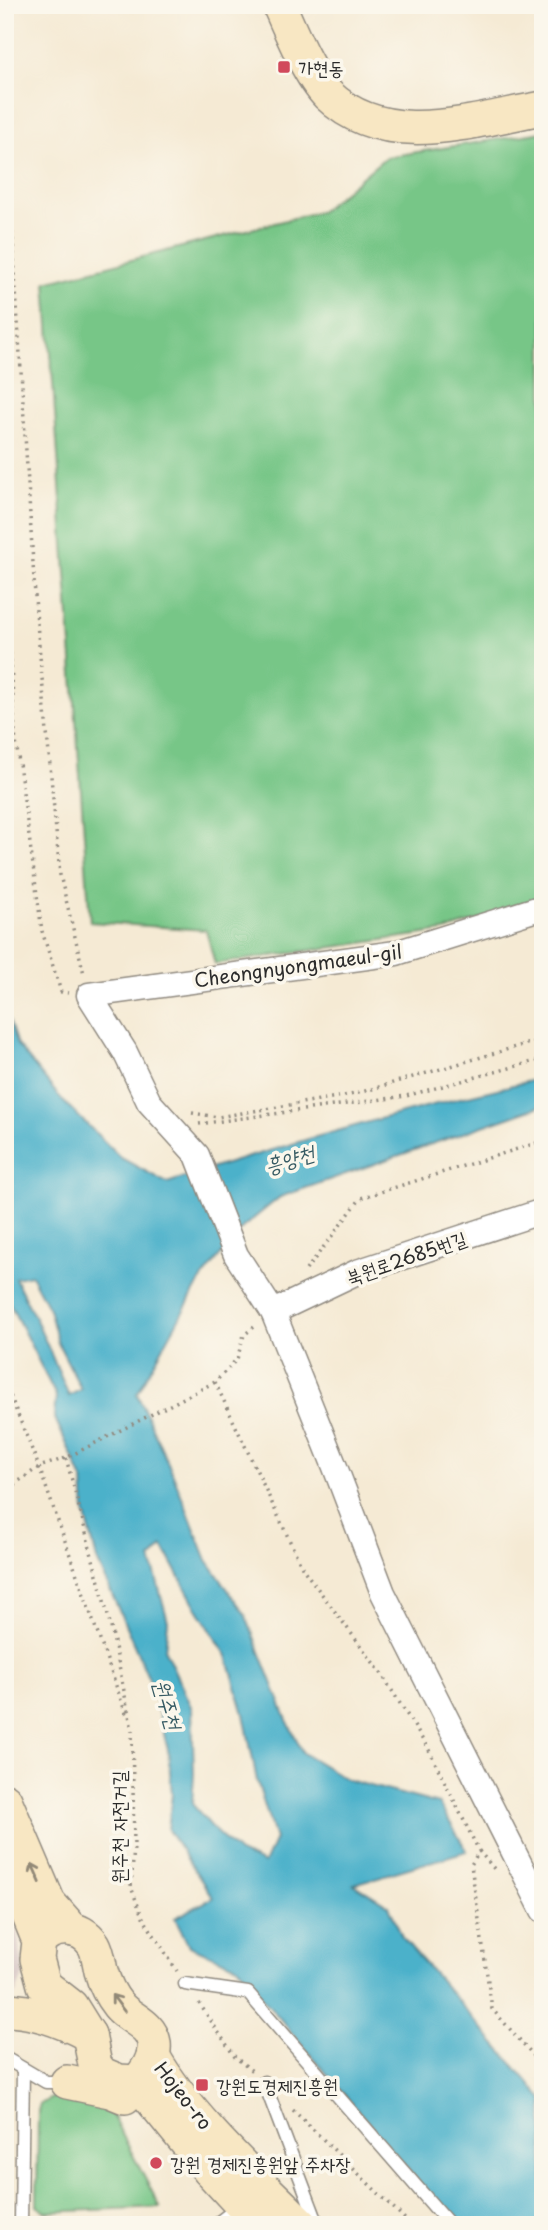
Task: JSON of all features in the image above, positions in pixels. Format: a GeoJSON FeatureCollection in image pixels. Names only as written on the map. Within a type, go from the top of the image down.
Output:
{"type":"FeatureCollection","features":[{"type":"Feature","properties":{"kind":"street"},"geometry":{"type":"LineString","coordinates":[[279,5],[297,47],[326,94],[358,118],[385,126],[422,129],[543,108]]}},
{"type":"Feature","properties":{"kind":"street","name":"Cheongnyongmaeul-gil"},"geometry":{"type":"LineString","coordinates":[[89,995],[396,953],[543,907]]}},
{"type":"Feature","properties":{"kind":"street"},"geometry":{"type":"LineString","coordinates":[[89,995],[124,1052],[149,1102],[197,1155],[236,1255],[273,1312],[383,1594],[543,1910]]}},
{"type":"Feature","properties":{"kind":"street","name":"북원로2685번길"},"geometry":{"type":"LineString","coordinates":[[273,1312],[357,1272],[543,1211]]}},
{"type":"Feature","properties":{"kind":"street","name":"Hojeo-ro"},"geometry":{"type":"LineString","coordinates":[[5,1800],[49,1903],[73,1930],[95,1946],[106,1985],[118,2006],[146,2027],[154,2043],[116,2063]]}},
{"type":"Feature","properties":{"kind":"street"},"geometry":{"type":"LineString","coordinates":[[5,1857],[38,1941],[37,1959],[44,1985],[29,2004],[10,2010]]}},
{"type":"Feature","properties":{"kind":"street"},"geometry":{"type":"LineString","coordinates":[[38,1941],[46,1933],[62,1927],[73,1930]]}},
{"type":"Feature","properties":{"kind":"street","name":"Hojeo-ro"},"geometry":{"type":"LineString","coordinates":[[44,1985],[71,2006],[116,2063],[163,2112],[208,2170],[251,2215]]}},
{"type":"Feature","properties":{"kind":"street"},"geometry":{"type":"LineString","coordinates":[[10,2010],[69,2024],[116,2063],[67,2082]]}},
{"type":"Feature","properties":{"kind":"street","name":"Hojeo-ro"},"geometry":{"type":"LineString","coordinates":[[116,2063],[166,2078],[241,2164],[302,2225]]}},
{"type":"Feature","properties":{"kind":"street"},"geometry":{"type":"LineString","coordinates":[[67,2082],[110,2091],[163,2112]]}},
{"type":"Feature","properties":{"kind":"lane"},"geometry":{"type":"LineString","coordinates":[[185,1984],[248,1993],[450,2225]]}},
{"type":"Feature","properties":{"kind":"lane"},"geometry":{"type":"LineString","coordinates":[[5,2058],[46,2082],[67,2082]]}},
{"type":"Feature","properties":{"kind":"lane"},"geometry":{"type":"LineString","coordinates":[[21,2225],[23,2069]]}},
{"type":"Feature","properties":{"kind":"lane"},"geometry":{"type":"LineString","coordinates":[[264,2082],[317,2225]]}},
{"type":"Feature","properties":{"kind":"lane"},"geometry":{"type":"LineString","coordinates":[[215,2225],[251,2215]]}},
{"type":"Feature","properties":{"kind":"path"},"geometry":{"type":"LineString","coordinates":[[5,113],[36,612],[59,861],[89,995],[61,992],[42,931],[15,734],[5,555]]}},
{"type":"Feature","properties":{"kind":"path"},"geometry":{"type":"LineString","coordinates":[[155,1108],[218,1117],[355,1094],[543,1039]]}},
{"type":"Feature","properties":{"kind":"path"},"geometry":{"type":"LineString","coordinates":[[195,1125],[406,1096],[543,1059]]}},
{"type":"Feature","properties":{"kind":"path"},"geometry":{"type":"LineString","coordinates":[[305,1271],[361,1198],[543,1141]]}},
{"type":"Feature","properties":{"kind":"path"},"geometry":{"type":"LineString","coordinates":[[5,1494],[9,1488],[39,1467],[66,1458],[215,1382],[237,1359],[244,1335],[273,1312]]}},
{"type":"Feature","properties":{"kind":"path"},"geometry":{"type":"LineString","coordinates":[[215,1382],[303,1570],[388,1684],[429,1751],[479,1851],[471,1865],[492,2009],[543,2066]]}},
{"type":"Feature","properties":{"kind":"path"},"geometry":{"type":"LineString","coordinates":[[5,1383],[39,1467],[132,1730]]}},
{"type":"Feature","properties":{"kind":"path","name":"원주천 자전거길"},"geometry":{"type":"LineString","coordinates":[[66,1458],[111,1627],[132,1730],[134,1847],[131,1887],[142,1916],[235,2057],[411,2225]]}},
{"type":"Feature","properties":{"kind":"shaded area"},"geometry":{"type":"Polygon","coordinates":[[[5,1884],[12,1901],[24,1973],[16,1993],[5,1991],[5,1884]]]}},
{"type":"Feature","properties":{"kind":"green space"},"geometry":{"type":"Polygon","coordinates":[[[543,132],[543,899],[445,931],[215,964],[206,930],[90,922],[46,282],[321,211],[386,157],[543,132]]]}},
{"type":"Feature","properties":{"kind":"green space"},"geometry":{"type":"Polygon","coordinates":[[[56,2096],[92,2102],[112,2115],[160,2207],[46,2212],[37,2206],[38,2111],[40,2104],[56,2096]]]}},
{"type":"Feature","properties":{"kind":"water"},"geometry":{"type":"Polygon","coordinates":[[[5,1008],[17,1045],[62,1100],[121,1158],[167,1183],[354,1126],[543,1078],[543,1105],[280,1197],[242,1228],[199,1283],[137,1394],[207,1560],[245,1614],[303,1753],[348,1780],[439,1804],[467,1851],[354,1884],[389,1906],[402,1937],[543,2099],[543,2225],[455,2225],[238,1966],[189,1946],[175,1918],[213,1898],[168,1830],[172,1794],[168,1750],[152,1686],[97,1560],[85,1512],[83,1480],[54,1416],[56,1396],[5,1294],[5,1008]],[[31,1275],[15,1278],[69,1396],[81,1389],[58,1343],[49,1309],[31,1275]],[[163,1546],[151,1559],[168,1621],[165,1650],[192,1709],[192,1804],[239,1853],[264,1864],[275,1839],[257,1781],[244,1714],[227,1656],[196,1607],[163,1546]]]}},
{"type":"Feature","properties":{"kind":"place","name":"가현동"},"geometry":{"type":"Point","coordinates":[284,67]}},
{"type":"Feature","properties":{"kind":"place","name":"강원도경제진흥원"},"geometry":{"type":"Point","coordinates":[202,2085]}},
{"type":"Feature","properties":{"kind":"place","name":"강원 경제진흥원앞 주차장"},"geometry":{"type":"Point","coordinates":[156,2163]}},
{"type":"Feature","properties":{"kind":"water label","name":"흥양천"},"geometry":{"type":"Point","coordinates":[289,1158]}},
{"type":"Feature","properties":{"kind":"water label","name":"원주천"},"geometry":{"type":"Point","coordinates":[169,1704]}}]}
